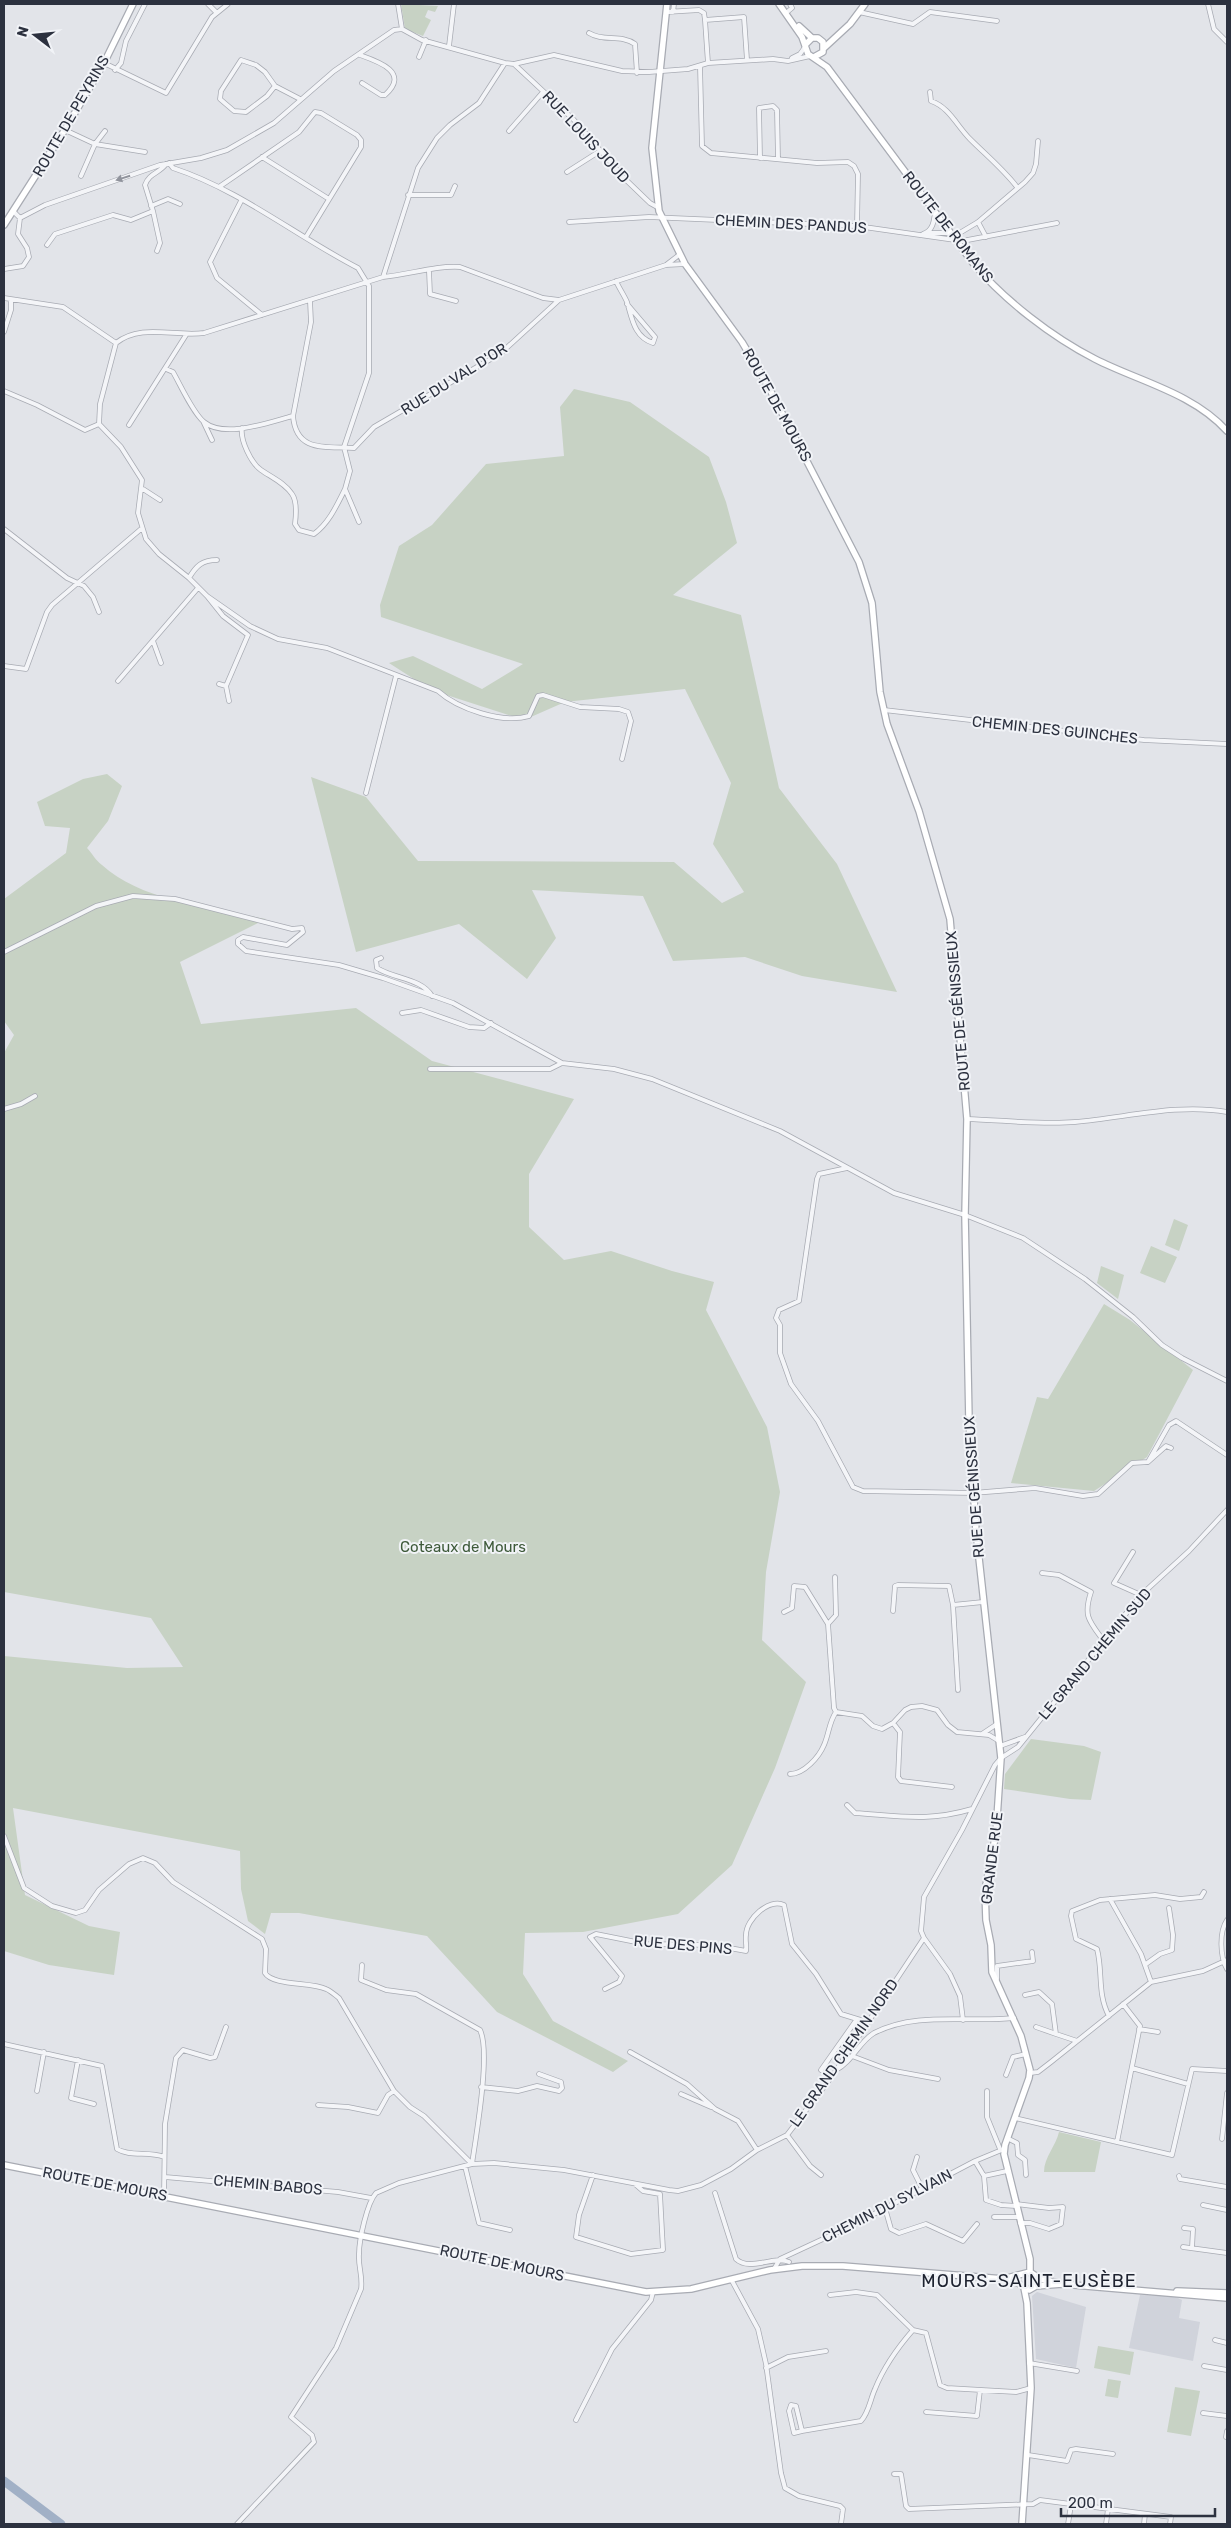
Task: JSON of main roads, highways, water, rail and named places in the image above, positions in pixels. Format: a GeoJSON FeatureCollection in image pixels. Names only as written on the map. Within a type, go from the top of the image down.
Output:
{"type":"FeatureCollection","features":[{"type":"Feature","properties":{"kind":"waterway"},"geometry":{"type":"LineString","coordinates":[[4,2481],[61,2524]]}},
{"type":"Feature","properties":{"kind":"district","name":"MOURS-SAINT-EUSÈBE"},"geometry":{"type":"Point","coordinates":[1029,2281]}},
{"type":"Feature","properties":{"kind":"park label","name":"Coteaux de Mours"},"geometry":{"type":"Point","coordinates":[463,1547]}}]}
